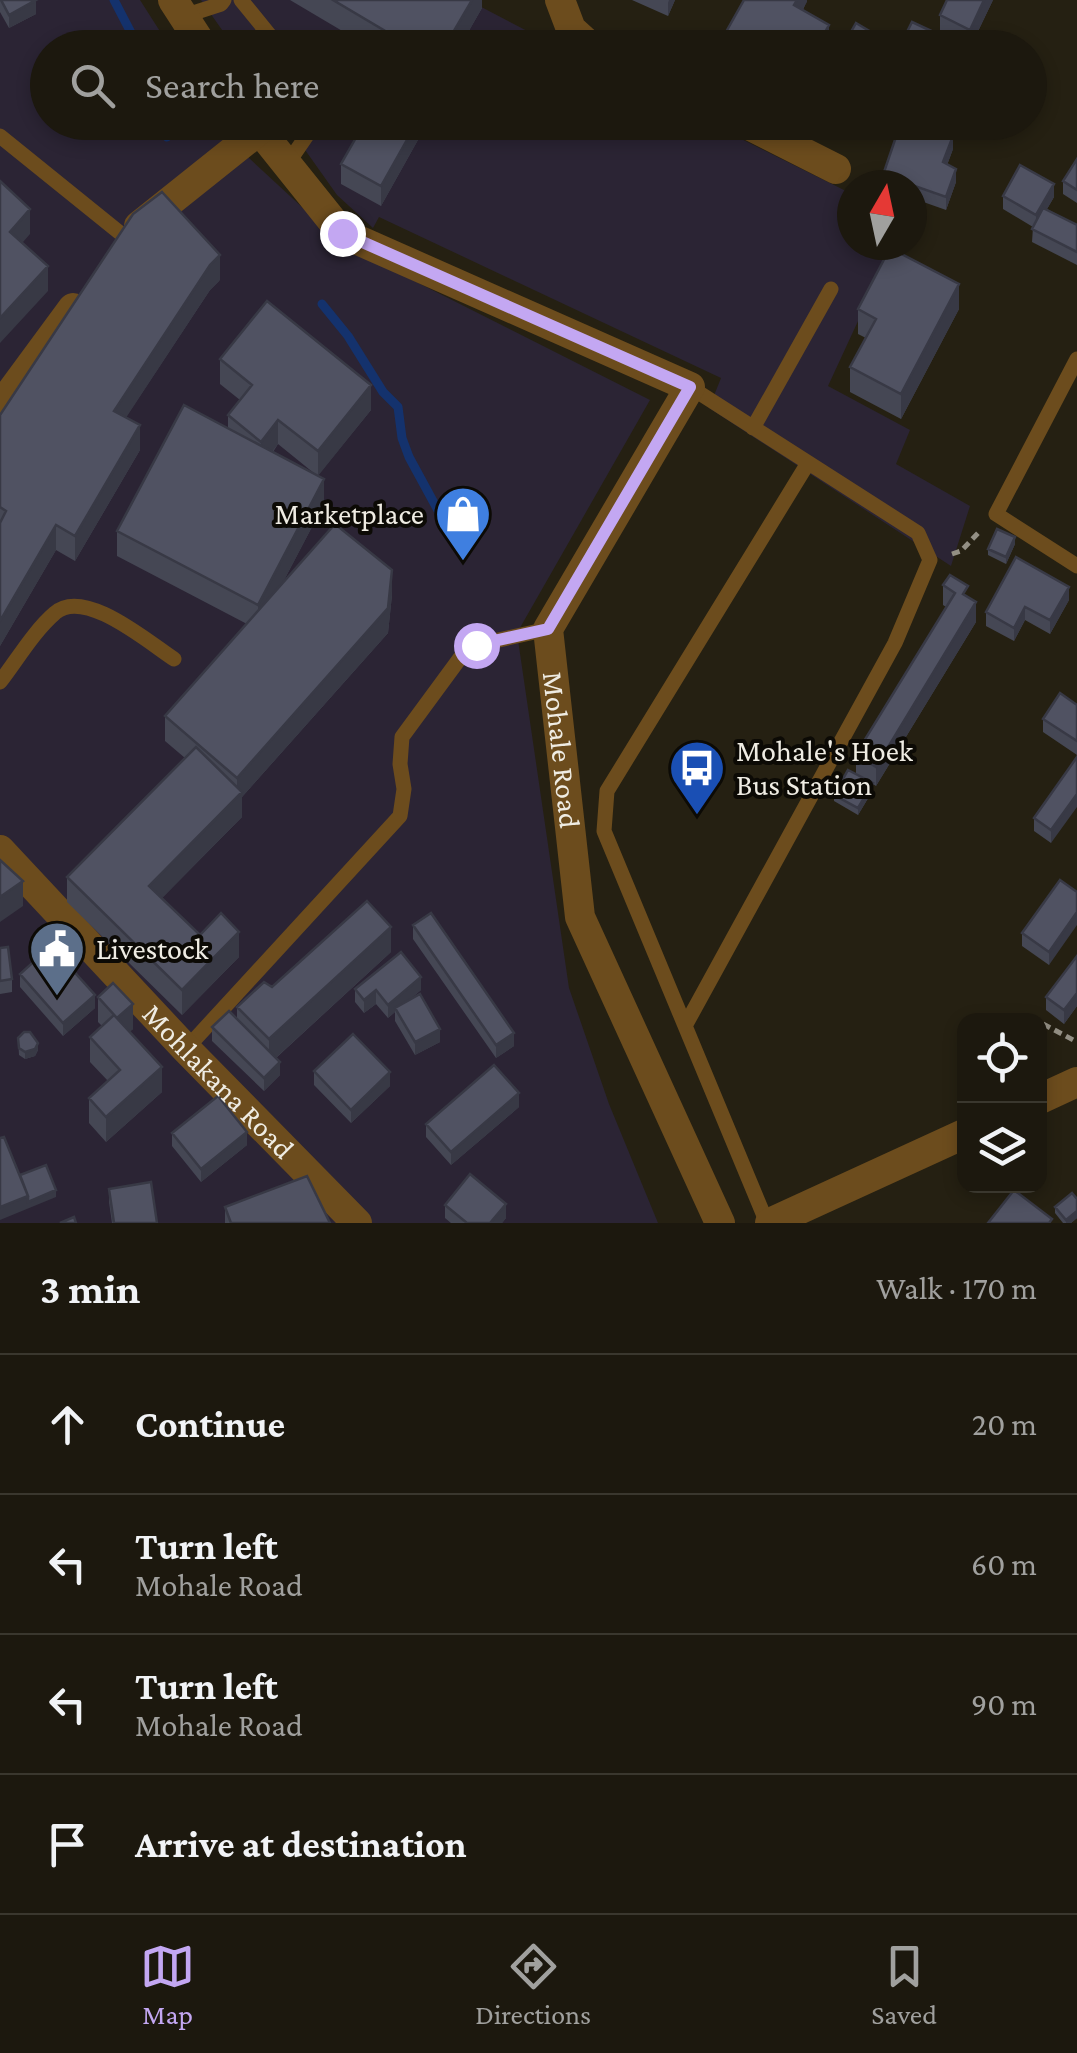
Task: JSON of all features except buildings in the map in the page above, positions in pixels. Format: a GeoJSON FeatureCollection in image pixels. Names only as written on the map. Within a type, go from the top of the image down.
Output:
{"type":"FeatureCollection","features":[{"type":"Feature","properties":{"kind":"street"},"geometry":{"type":"LineString","coordinates":[[560,0],[572,30]]}},
{"type":"Feature","properties":{"kind":"street"},"geometry":{"type":"LineString","coordinates":[[178,8],[192,30]]}},
{"type":"Feature","properties":{"kind":"street"},"geometry":{"type":"LineString","coordinates":[[0,408],[125,237],[240,140]]}},
{"type":"Feature","properties":{"kind":"street"},"geometry":{"type":"LineString","coordinates":[[267,140],[342,233],[690,387]]}},
{"type":"Feature","properties":{"kind":"street"},"geometry":{"type":"LineString","coordinates":[[779,140],[836,168]]}},
{"type":"Feature","properties":{"kind":"street","name":"Mohale Road"},"geometry":{"type":"LineString","coordinates":[[690,387],[548,629],[580,918],[720,1223]]}},
{"type":"Feature","properties":{"kind":"street","name":"Mohlakana Road"},"geometry":{"type":"LineString","coordinates":[[0,850],[186,1050],[357,1223]]}},
{"type":"Feature","properties":{"kind":"street"},"geometry":{"type":"LineString","coordinates":[[1047,1096],[1077,1082]]}},
{"type":"Feature","properties":{"kind":"street"},"geometry":{"type":"LineString","coordinates":[[768,1223],[957,1137]]}},
{"type":"Feature","properties":{"kind":"lane"},"geometry":{"type":"LineString","coordinates":[[178,8],[222,4],[224,0]]}},
{"type":"Feature","properties":{"kind":"lane"},"geometry":{"type":"LineString","coordinates":[[241,0],[265,30]]}},
{"type":"Feature","properties":{"kind":"lane"},"geometry":{"type":"LineString","coordinates":[[0,136],[125,237]]}},
{"type":"Feature","properties":{"kind":"lane"},"geometry":{"type":"LineString","coordinates":[[288,163],[304,140]]}},
{"type":"Feature","properties":{"kind":"lane"},"geometry":{"type":"LineString","coordinates":[[753,428],[831,289]]}},
{"type":"Feature","properties":{"kind":"lane"},"geometry":{"type":"LineString","coordinates":[[1077,359],[996,514],[1077,566]]}},
{"type":"Feature","properties":{"kind":"lane"},"geometry":{"type":"LineString","coordinates":[[685,1026],[894,643],[930,560],[918,533],[690,387]]}},
{"type":"Feature","properties":{"kind":"lane"},"geometry":{"type":"LineString","coordinates":[[768,1223],[604,831],[607,791],[808,463]]}},
{"type":"Feature","properties":{"kind":"lane"},"geometry":{"type":"LineString","coordinates":[[0,682],[56,610],[77,605],[98,610],[174,658]]}},
{"type":"Feature","properties":{"kind":"lane"},"geometry":{"type":"LineString","coordinates":[[186,1050],[400,816],[404,789],[400,764],[402,738],[463,654],[476,645],[548,629]]}},
{"type":"Feature","properties":{"kind":"path"},"geometry":{"type":"LineString","coordinates":[[961,551],[996,514]]}},
{"type":"Feature","properties":{"kind":"path"},"geometry":{"type":"LineString","coordinates":[[1047,1026],[1077,1042]]}},
{"type":"Feature","properties":{"kind":"shaded area"},"geometry":{"type":"Polygon","coordinates":[[[0,0],[140,0],[159,30],[30,30],[30,140],[234,140],[343,245],[650,400],[517,633],[569,988],[609,1104],[658,1223],[0,1223],[0,0]]]}},
{"type":"Feature","properties":{"kind":"shaded area"},"geometry":{"type":"Polygon","coordinates":[[[201,0],[468,0],[525,30],[222,30],[201,0]]]}},
{"type":"Feature","properties":{"kind":"shaded area"},"geometry":{"type":"Polygon","coordinates":[[[298,140],[743,140],[837,187],[837,260],[894,260],[865,306],[828,386],[910,430],[896,464],[970,506],[951,566],[709,408],[721,378],[379,217],[373,228],[337,195],[298,140]]]}},
{"type":"Feature","properties":{"kind":"waterway"},"geometry":{"type":"LineString","coordinates":[[114,0],[130,30]]}},
{"type":"Feature","properties":{"kind":"waterway"},"geometry":{"type":"LineString","coordinates":[[322,304],[348,336],[383,392],[398,407],[409,457],[446,525]]}},
{"type":"Feature","properties":{"kind":"place","name":"Marketplace"},"geometry":{"type":"Point","coordinates":[463,563]}},
{"type":"Feature","properties":{"kind":"place","name":"Mohale's Hoek Bus Station"},"geometry":{"type":"Point","coordinates":[697,817]}},
{"type":"Feature","properties":{"kind":"place","name":"Livestock"},"geometry":{"type":"Point","coordinates":[57,998]}},
{"type":"Feature","properties":{"kind":"route"},"geometry":{"type":"LineString","coordinates":[[342,233],[690,387],[548,629],[476,645]]}}]}
